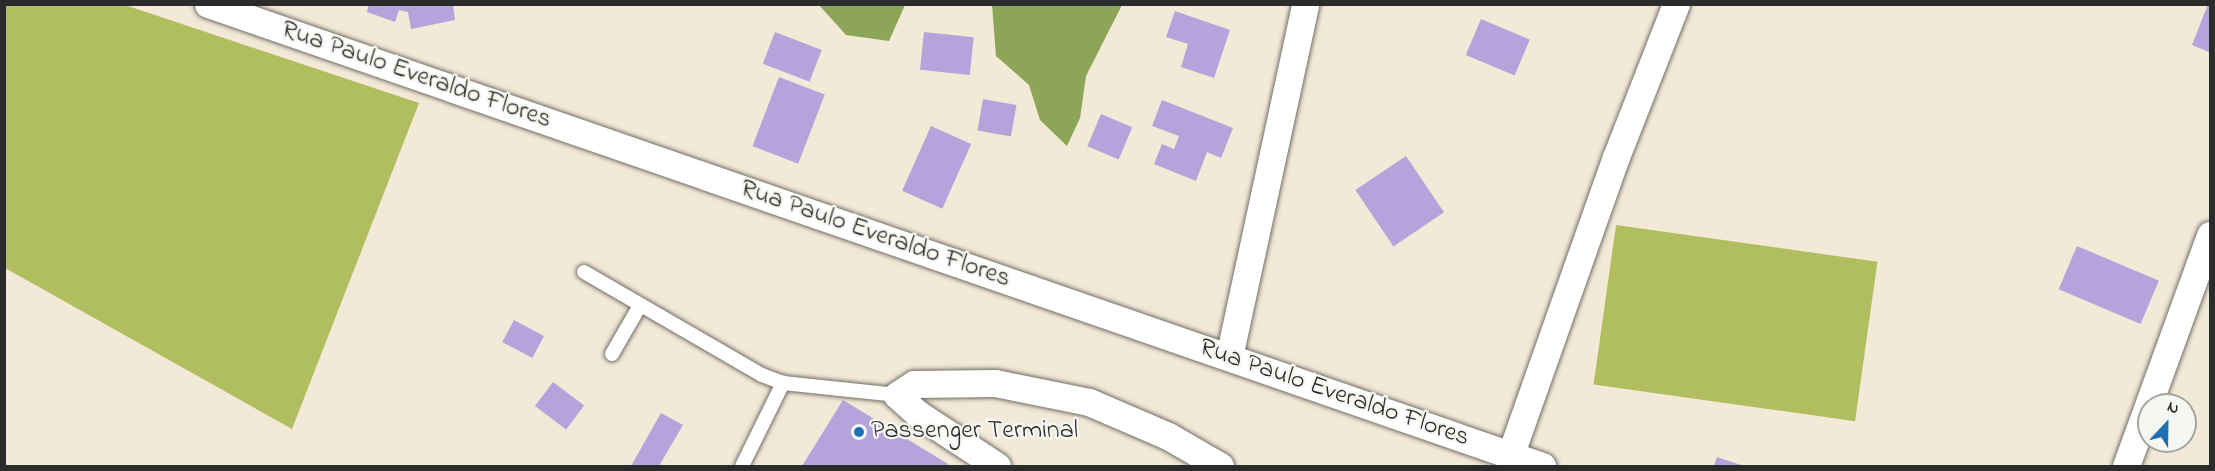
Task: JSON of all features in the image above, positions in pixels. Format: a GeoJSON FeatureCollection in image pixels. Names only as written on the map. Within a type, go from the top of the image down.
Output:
{"type":"FeatureCollection","features":[{"type":"Feature","properties":{"kind":"street","name":"Rua Paulo Everaldo Flores"},"geometry":{"type":"LineString","coordinates":[[208,4],[1542,466]]}},
{"type":"Feature","properties":{"kind":"street"},"geometry":{"type":"LineString","coordinates":[[1228,357],[1305,4]]}},
{"type":"Feature","properties":{"kind":"street"},"geometry":{"type":"LineString","coordinates":[[1510,456],[1617,157],[1676,4]]}},
{"type":"Feature","properties":{"kind":"street"},"geometry":{"type":"LineString","coordinates":[[2126,466],[2211,235]]}},
{"type":"Feature","properties":{"kind":"street"},"geometry":{"type":"LineString","coordinates":[[997,466],[918,414],[897,395],[914,384],[995,383],[1089,402],[1168,436],[1220,466]]}},
{"type":"Feature","properties":{"kind":"lane"},"geometry":{"type":"LineString","coordinates":[[584,272],[639,307],[762,375],[783,383],[897,395]]}},
{"type":"Feature","properties":{"kind":"lane"},"geometry":{"type":"LineString","coordinates":[[612,354],[639,307]]}},
{"type":"Feature","properties":{"kind":"lane"},"geometry":{"type":"LineString","coordinates":[[742,466],[783,383]]}},
{"type":"Feature","properties":{"kind":"green space"},"geometry":{"type":"Polygon","coordinates":[[[5,4],[125,5],[419,103],[292,429],[5,268],[5,4]]]}},
{"type":"Feature","properties":{"kind":"green space"},"geometry":{"type":"Polygon","coordinates":[[[819,5],[905,5],[889,41],[846,35],[819,5]]]}},
{"type":"Feature","properties":{"kind":"green space"},"geometry":{"type":"Polygon","coordinates":[[[992,5],[1122,5],[1086,76],[1080,118],[1067,146],[1040,120],[1029,85],[996,56],[992,5]]]}},
{"type":"Feature","properties":{"kind":"green space"},"geometry":{"type":"Polygon","coordinates":[[[1616,225],[1877,262],[1855,421],[1594,384],[1616,225]]]}},
{"type":"Feature","properties":{"kind":"building"},"geometry":{"type":"Polygon","coordinates":[[[369,4],[453,4],[455,20],[411,29],[408,12],[399,10],[395,22],[367,12],[369,4]]]}},
{"type":"Feature","properties":{"kind":"building"},"geometry":{"type":"Polygon","coordinates":[[[2208,4],[2210,4],[2209,52],[2192,45],[2208,4]]]}},
{"type":"Feature","properties":{"kind":"building"},"geometry":{"type":"Polygon","coordinates":[[[1175,11],[1230,30],[1214,78],[1181,67],[1188,44],[1166,37],[1175,11]]]}},
{"type":"Feature","properties":{"kind":"building"},"geometry":{"type":"Polygon","coordinates":[[[1481,19],[1530,40],[1515,76],[1466,55],[1481,19]]]}},
{"type":"Feature","properties":{"kind":"building"},"geometry":{"type":"Polygon","coordinates":[[[775,32],[822,50],[809,82],[763,64],[775,32]]]}},
{"type":"Feature","properties":{"kind":"building"},"geometry":{"type":"Polygon","coordinates":[[[924,32],[974,37],[970,75],[920,70],[924,32]]]}},
{"type":"Feature","properties":{"kind":"building"},"geometry":{"type":"Polygon","coordinates":[[[779,77],[825,95],[798,164],[752,146],[779,77]]]}},
{"type":"Feature","properties":{"kind":"building"},"geometry":{"type":"Polygon","coordinates":[[[983,99],[1016,105],[1011,136],[977,131],[983,99]]]}},
{"type":"Feature","properties":{"kind":"building"},"geometry":{"type":"Polygon","coordinates":[[[1162,100],[1233,128],[1221,158],[1207,152],[1196,181],[1154,164],[1162,144],[1174,149],[1179,136],[1152,126],[1162,100]]]}},
{"type":"Feature","properties":{"kind":"building"},"geometry":{"type":"Polygon","coordinates":[[[1101,114],[1132,127],[1119,160],[1087,146],[1101,114]]]}},
{"type":"Feature","properties":{"kind":"building"},"geometry":{"type":"Polygon","coordinates":[[[931,126],[971,144],[942,209],[902,191],[931,126]]]}},
{"type":"Feature","properties":{"kind":"building"},"geometry":{"type":"Polygon","coordinates":[[[1406,156],[1444,212],[1393,246],[1355,190],[1406,156]]]}},
{"type":"Feature","properties":{"kind":"building"},"geometry":{"type":"Polygon","coordinates":[[[2077,246],[2159,281],[2141,324],[2059,289],[2077,246]]]}},
{"type":"Feature","properties":{"kind":"building"},"geometry":{"type":"Polygon","coordinates":[[[514,320],[544,336],[532,358],[502,342],[514,320]]]}},
{"type":"Feature","properties":{"kind":"building"},"geometry":{"type":"Polygon","coordinates":[[[553,382],[584,405],[566,429],[535,406],[553,382]]]}},
{"type":"Feature","properties":{"kind":"building","name":"Passenger Terminal"},"geometry":{"type":"Polygon","coordinates":[[[843,400],[948,464],[946,466],[802,466],[843,400]]]}},
{"type":"Feature","properties":{"kind":"building"},"geometry":{"type":"Polygon","coordinates":[[[661,413],[683,425],[659,466],[631,466],[661,413]]]}},
{"type":"Feature","properties":{"kind":"building"},"geometry":{"type":"Polygon","coordinates":[[[1717,457],[1744,466],[1714,466],[1717,457]]]}},
{"type":"Feature","properties":{"kind":"place","name":"Passenger Terminal"},"geometry":{"type":"Point","coordinates":[859,432]}}]}
